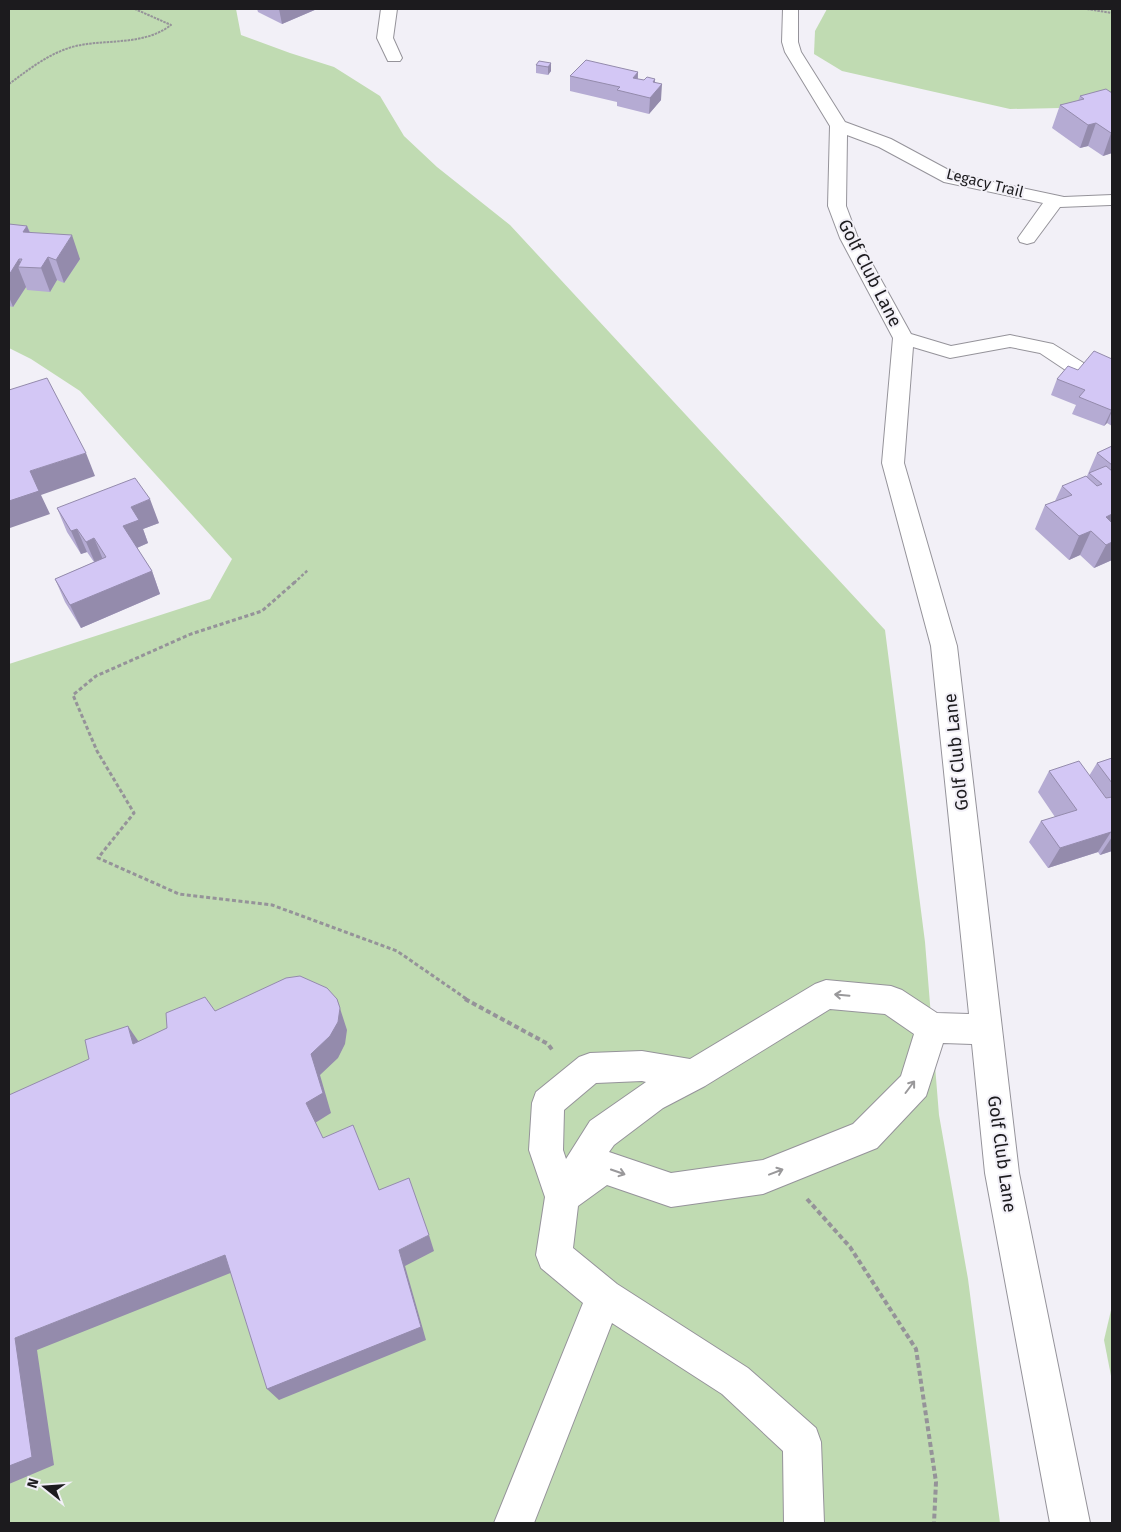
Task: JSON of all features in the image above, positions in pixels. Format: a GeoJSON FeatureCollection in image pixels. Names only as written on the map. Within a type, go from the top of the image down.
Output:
{"type":"FeatureCollection","features":[{"type":"Feature","properties":{"kind":"street"},"geometry":{"type":"LineString","coordinates":[[388,9],[385,38],[394,58]]}},
{"type":"Feature","properties":{"kind":"street"},"geometry":{"type":"LineString","coordinates":[[791,9],[790,42],[793,52],[839,126]]}},
{"type":"Feature","properties":{"kind":"street","name":"Legacy Trail"},"geometry":{"type":"LineString","coordinates":[[839,126],[885,143],[950,178],[1064,202],[1110,200]]}},
{"type":"Feature","properties":{"kind":"street","name":"Golf Club Lane"},"geometry":{"type":"LineString","coordinates":[[839,126],[837,206],[849,238],[903,338],[893,463],[944,646],[1002,1173],[1070,1523]]}},
{"type":"Feature","properties":{"kind":"street"},"geometry":{"type":"LineString","coordinates":[[1027,238],[1055,200]]}},
{"type":"Feature","properties":{"kind":"street"},"geometry":{"type":"LineString","coordinates":[[903,338],[950,352],[1010,341],[1046,348],[1084,372]]}},
{"type":"Feature","properties":{"kind":"street"},"geometry":{"type":"LineString","coordinates":[[804,1523],[802,1442],[735,1381],[604,1296],[554,1255],[562,1197],[602,1133],[651,1097],[693,1075],[826,994],[891,1000],[932,1028],[986,1029]]}},
{"type":"Feature","properties":{"kind":"street"},"geometry":{"type":"LineString","coordinates":[[562,1197],[604,1167],[671,1190],[763,1177],[865,1136],[914,1084],[932,1028]]}},
{"type":"Feature","properties":{"kind":"street"},"geometry":{"type":"LineString","coordinates":[[562,1197],[546,1150],[548,1103],[590,1068],[642,1066],[693,1075]]}},
{"type":"Feature","properties":{"kind":"street"},"geometry":{"type":"LineString","coordinates":[[514,1523],[604,1296]]}},
{"type":"Feature","properties":{"kind":"path"},"geometry":{"type":"LineString","coordinates":[[9,84],[45,58],[73,47],[147,38],[165,31],[170,25],[135,9]]}},
{"type":"Feature","properties":{"kind":"path"},"geometry":{"type":"LineString","coordinates":[[1087,9],[1112,12]]}},
{"type":"Feature","properties":{"kind":"path"},"geometry":{"type":"LineString","coordinates":[[308,570],[262,611],[182,638],[96,676],[73,695],[97,751],[134,813],[98,858],[179,894],[272,904],[397,951],[464,998],[548,1044],[575,1080]]}},
{"type":"Feature","properties":{"kind":"path"},"geometry":{"type":"LineString","coordinates":[[782,1170],[850,1247],[916,1349],[936,1482],[934,1523]]}},
{"type":"Feature","properties":{"kind":"green space"},"geometry":{"type":"Polygon","coordinates":[[[9,9],[236,9],[241,35],[334,67],[380,96],[404,136],[437,167],[510,225],[885,630],[925,942],[939,1115],[968,1279],[1000,1523],[9,1523],[9,664],[210,599],[232,559],[80,391],[31,359],[9,348],[9,9]]]}},
{"type":"Feature","properties":{"kind":"green space"},"geometry":{"type":"Polygon","coordinates":[[[827,9],[1112,9],[1112,99],[1060,108],[1010,109],[842,71],[814,54],[815,31],[827,9]]]}},
{"type":"Feature","properties":{"kind":"green space"},"geometry":{"type":"Polygon","coordinates":[[[1112,1306],[1112,1381],[1104,1340],[1112,1306]]]}},
{"type":"Feature","properties":{"kind":"building"},"geometry":{"type":"Polygon","coordinates":[[[586,60],[638,72],[633,78],[644,80],[647,77],[655,79],[653,82],[662,84],[650,98],[617,90],[620,87],[570,76],[586,60]]]}},
{"type":"Feature","properties":{"kind":"building"},"geometry":{"type":"Polygon","coordinates":[[[539,61],[551,63],[548,67],[536,65],[539,61]]]}},
{"type":"Feature","properties":{"kind":"building"},"geometry":{"type":"Polygon","coordinates":[[[1106,89],[1112,93],[1112,133],[1096,123],[1088,125],[1060,105],[1084,99],[1080,96],[1106,89]]]}},
{"type":"Feature","properties":{"kind":"building"},"geometry":{"type":"Polygon","coordinates":[[[9,224],[27,226],[23,232],[72,235],[56,260],[48,257],[41,268],[18,267],[22,259],[19,259],[9,275],[9,224]]]}},
{"type":"Feature","properties":{"kind":"building"},"geometry":{"type":"Polygon","coordinates":[[[1094,351],[1112,359],[1111,410],[1079,397],[1085,390],[1057,379],[1068,366],[1078,370],[1094,351]]]}},
{"type":"Feature","properties":{"kind":"building"},"geometry":{"type":"Polygon","coordinates":[[[47,378],[86,453],[30,471],[39,491],[9,501],[9,390],[47,378]]]}},
{"type":"Feature","properties":{"kind":"building"},"geometry":{"type":"Polygon","coordinates":[[[1112,446],[1112,465],[1097,453],[1112,446]]]}},
{"type":"Feature","properties":{"kind":"building"},"geometry":{"type":"Polygon","coordinates":[[[1106,466],[1112,471],[1112,514],[1106,517],[1112,523],[1112,542],[1106,545],[1091,531],[1079,536],[1045,505],[1072,495],[1062,486],[1086,476],[1097,486],[1102,484],[1089,473],[1106,466]]]}},
{"type":"Feature","properties":{"kind":"building"},"geometry":{"type":"Polygon","coordinates":[[[135,478],[150,499],[131,507],[139,520],[123,526],[152,571],[70,605],[55,579],[106,557],[94,538],[86,542],[77,529],[71,531],[57,508],[135,478]]]}},
{"type":"Feature","properties":{"kind":"building"},"geometry":{"type":"Polygon","coordinates":[[[1112,758],[1112,783],[1097,763],[1112,758]]]}},
{"type":"Feature","properties":{"kind":"building"},"geometry":{"type":"Polygon","coordinates":[[[1079,761],[1106,798],[1112,797],[1112,833],[1060,848],[1041,821],[1077,810],[1049,771],[1079,761]]]}},
{"type":"Feature","properties":{"kind":"building"},"geometry":{"type":"Polygon","coordinates":[[[300,976],[327,988],[337,999],[340,1008],[338,1022],[330,1036],[311,1054],[323,1093],[306,1103],[323,1138],[353,1125],[379,1190],[409,1178],[429,1235],[399,1250],[421,1327],[267,1389],[225,1255],[15,1338],[32,1457],[9,1466],[9,1095],[89,1059],[85,1040],[128,1026],[133,1044],[167,1028],[166,1013],[205,997],[215,1011],[286,978],[300,976]]]}}]}
